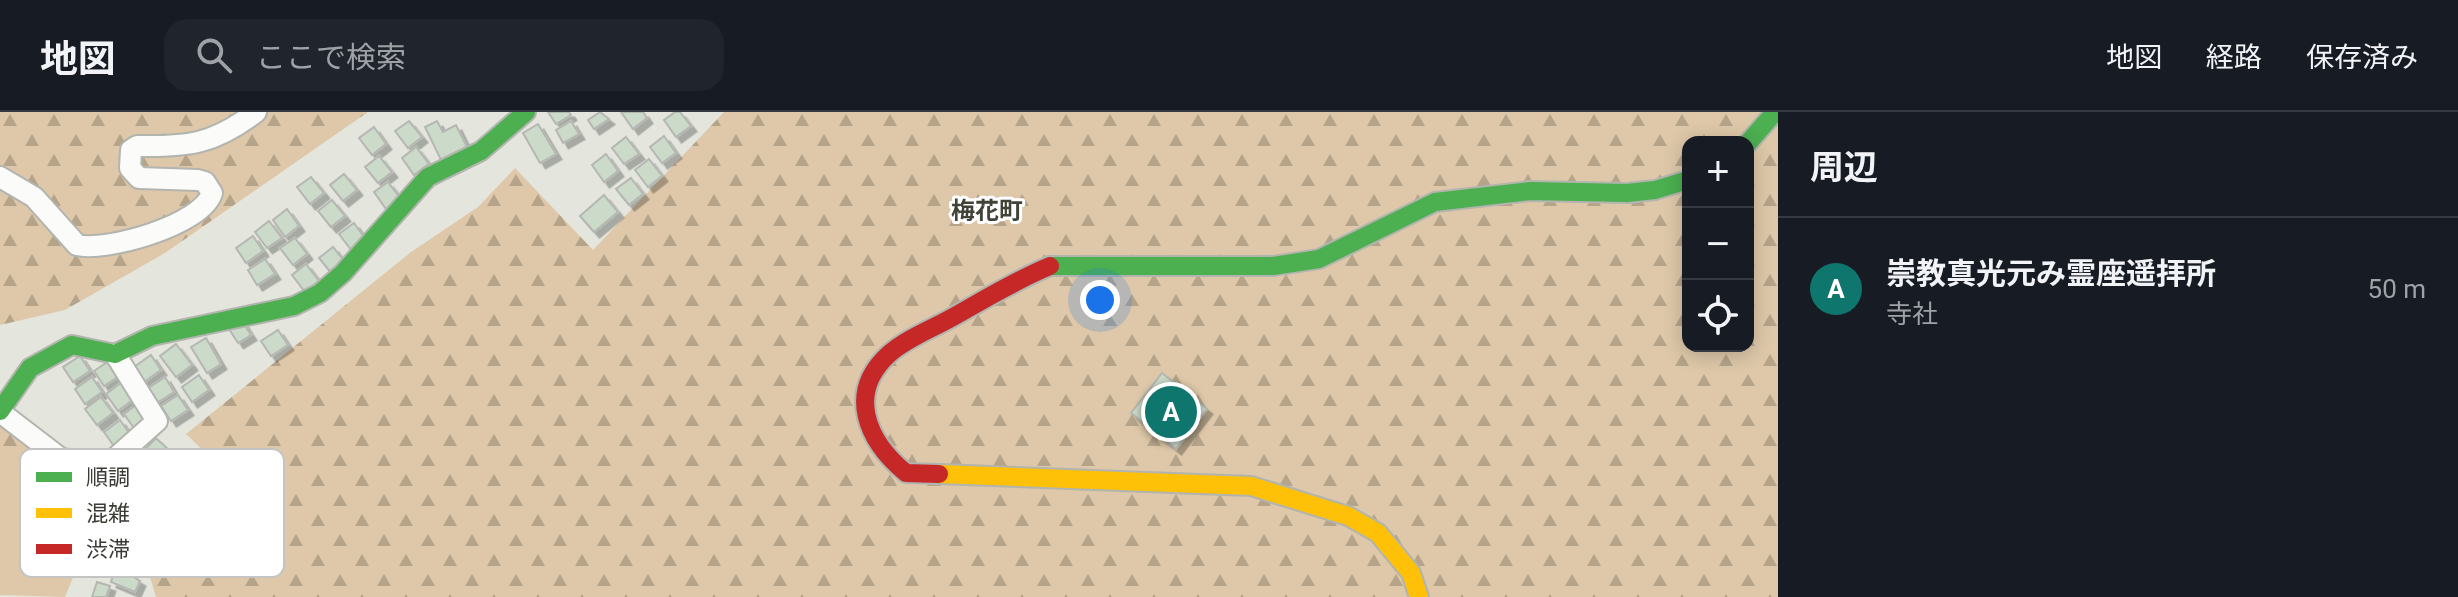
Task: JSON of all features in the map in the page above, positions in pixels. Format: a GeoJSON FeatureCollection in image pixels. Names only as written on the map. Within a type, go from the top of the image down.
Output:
{"type":"FeatureCollection","features":[{"type":"Feature","properties":{"kind":"street"},"geometry":{"type":"LineString","coordinates":[[0,177],[34,197],[77,245],[101,248],[165,229],[210,200],[212,193],[205,182],[139,178],[130,168],[131,150],[137,146],[199,144],[236,127],[256,112]]}},
{"type":"Feature","properties":{"kind":"street"},"geometry":{"type":"LineString","coordinates":[[49,449],[0,411],[30,368],[72,345],[115,354],[152,336],[294,306],[320,293],[343,273],[428,177],[481,151],[526,112]]}},
{"type":"Feature","properties":{"kind":"street"},"geometry":{"type":"LineString","coordinates":[[1754,136],[1775,112]]}},
{"type":"Feature","properties":{"kind":"street"},"geometry":{"type":"LineString","coordinates":[[1419,597],[1411,573],[1378,533],[1348,516],[1251,486],[906,473],[887,459],[865,423],[863,402],[872,375],[889,354],[1021,277],[1052,265],[1273,266],[1319,259],[1435,202],[1530,191],[1627,193],[1655,190],[1682,182]]}},
{"type":"Feature","properties":{"kind":"street"},"geometry":{"type":"LineString","coordinates":[[115,354],[157,421],[126,449]]}},
{"type":"Feature","properties":{"kind":"green space"},"geometry":{"type":"Polygon","coordinates":[[[0,112],[368,112],[165,253],[65,310],[0,325],[0,112]]]}},
{"type":"Feature","properties":{"kind":"green space"},"geometry":{"type":"Polygon","coordinates":[[[724,112],[1778,112],[1778,597],[156,597],[150,577],[284,577],[284,449],[202,449],[186,434],[411,252],[478,207],[515,168],[593,250],[724,112]]]}},
{"type":"Feature","properties":{"kind":"green space"},"geometry":{"type":"Polygon","coordinates":[[[0,412],[61,449],[20,449],[20,468],[0,454],[0,412]]]}},
{"type":"Feature","properties":{"kind":"green space"},"geometry":{"type":"Polygon","coordinates":[[[0,454],[20,467],[20,577],[73,577],[65,597],[0,595],[0,454]]]}},
{"type":"Feature","properties":{"kind":"building"},"geometry":{"type":"Polygon","coordinates":[[[548,112],[569,112],[571,115],[556,124],[548,112]]]}},
{"type":"Feature","properties":{"kind":"building"},"geometry":{"type":"Polygon","coordinates":[[[600,112],[609,119],[594,129],[588,120],[600,112]]]}},
{"type":"Feature","properties":{"kind":"building"},"geometry":{"type":"Polygon","coordinates":[[[621,112],[643,112],[647,118],[633,129],[621,112]]]}},
{"type":"Feature","properties":{"kind":"building"},"geometry":{"type":"Polygon","coordinates":[[[680,112],[691,126],[676,137],[664,120],[680,112]]]}},
{"type":"Feature","properties":{"kind":"building"},"geometry":{"type":"Polygon","coordinates":[[[409,121],[422,137],[408,148],[395,131],[409,121]]]}},
{"type":"Feature","properties":{"kind":"building"},"geometry":{"type":"Polygon","coordinates":[[[437,121],[443,132],[456,125],[467,147],[441,160],[425,127],[437,121]]]}},
{"type":"Feature","properties":{"kind":"building"},"geometry":{"type":"Polygon","coordinates":[[[571,121],[579,134],[563,143],[556,130],[571,121]]]}},
{"type":"Feature","properties":{"kind":"building"},"geometry":{"type":"Polygon","coordinates":[[[538,124],[556,154],[540,163],[523,133],[538,124]]]}},
{"type":"Feature","properties":{"kind":"building"},"geometry":{"type":"Polygon","coordinates":[[[374,127],[386,144],[372,155],[359,138],[374,127]]]}},
{"type":"Feature","properties":{"kind":"building"},"geometry":{"type":"Polygon","coordinates":[[[664,136],[676,153],[662,163],[650,147],[664,136]]]}},
{"type":"Feature","properties":{"kind":"building"},"geometry":{"type":"Polygon","coordinates":[[[626,137],[639,154],[624,164],[612,148],[626,137]]]}},
{"type":"Feature","properties":{"kind":"building"},"geometry":{"type":"Polygon","coordinates":[[[416,147],[429,164],[414,175],[402,158],[416,147]]]}},
{"type":"Feature","properties":{"kind":"building"},"geometry":{"type":"Polygon","coordinates":[[[606,154],[618,171],[604,182],[592,165],[606,154]]]}},
{"type":"Feature","properties":{"kind":"building"},"geometry":{"type":"Polygon","coordinates":[[[379,156],[392,172],[378,183],[365,167],[379,156]]]}},
{"type":"Feature","properties":{"kind":"building"},"geometry":{"type":"Polygon","coordinates":[[[649,159],[662,176],[648,187],[635,170],[649,159]]]}},
{"type":"Feature","properties":{"kind":"building"},"geometry":{"type":"Polygon","coordinates":[[[344,174],[357,190],[343,201],[330,185],[344,174]]]}},
{"type":"Feature","properties":{"kind":"building"},"geometry":{"type":"Polygon","coordinates":[[[311,177],[324,193],[310,204],[297,187],[311,177]]]}},
{"type":"Feature","properties":{"kind":"building"},"geometry":{"type":"Polygon","coordinates":[[[631,178],[643,194],[629,205],[616,189],[631,178]]]}},
{"type":"Feature","properties":{"kind":"building"},"geometry":{"type":"Polygon","coordinates":[[[388,182],[400,198],[386,209],[374,192],[388,182]]]}},
{"type":"Feature","properties":{"kind":"building"},"geometry":{"type":"Polygon","coordinates":[[[604,195],[618,212],[594,232],[580,216],[604,195]]]}},
{"type":"Feature","properties":{"kind":"building"},"geometry":{"type":"Polygon","coordinates":[[[332,200],[345,216],[331,227],[318,211],[332,200]]]}},
{"type":"Feature","properties":{"kind":"building"},"geometry":{"type":"Polygon","coordinates":[[[287,209],[299,226],[285,237],[273,220],[287,209]]]}},
{"type":"Feature","properties":{"kind":"building"},"geometry":{"type":"Polygon","coordinates":[[[269,221],[282,238],[267,248],[255,232],[269,221]]]}},
{"type":"Feature","properties":{"kind":"building"},"geometry":{"type":"Polygon","coordinates":[[[354,223],[366,240],[352,251],[339,234],[354,223]]]}},
{"type":"Feature","properties":{"kind":"building"},"geometry":{"type":"Polygon","coordinates":[[[253,236],[263,251],[246,263],[236,248],[253,236]]]}},
{"type":"Feature","properties":{"kind":"building"},"geometry":{"type":"Polygon","coordinates":[[[295,238],[307,254],[293,265],[280,248],[295,238]]]}},
{"type":"Feature","properties":{"kind":"building"},"geometry":{"type":"Polygon","coordinates":[[[333,247],[346,263],[332,274],[319,258],[333,247]]]}},
{"type":"Feature","properties":{"kind":"building"},"geometry":{"type":"Polygon","coordinates":[[[265,259],[275,274],[257,285],[248,270],[265,259]]]}},
{"type":"Feature","properties":{"kind":"building"},"geometry":{"type":"Polygon","coordinates":[[[306,264],[319,281],[305,292],[292,275],[306,264]]]}},
{"type":"Feature","properties":{"kind":"building"},"geometry":{"type":"Polygon","coordinates":[[[242,321],[251,335],[238,343],[229,329],[242,321]]]}},
{"type":"Feature","properties":{"kind":"building"},"geometry":{"type":"Polygon","coordinates":[[[278,330],[288,345],[271,356],[261,341],[278,330]]]}},
{"type":"Feature","properties":{"kind":"building"},"geometry":{"type":"Polygon","coordinates":[[[206,338],[221,364],[207,373],[191,347],[206,338]]]}},
{"type":"Feature","properties":{"kind":"building"},"geometry":{"type":"Polygon","coordinates":[[[176,344],[192,365],[176,377],[160,356],[176,344]]]}},
{"type":"Feature","properties":{"kind":"building"},"geometry":{"type":"Polygon","coordinates":[[[151,355],[161,370],[144,382],[134,367],[151,355]]]}},
{"type":"Feature","properties":{"kind":"building"},"geometry":{"type":"Polygon","coordinates":[[[80,356],[90,371],[73,382],[63,367],[80,356]]]}},
{"type":"Feature","properties":{"kind":"building"},"geometry":{"type":"Polygon","coordinates":[[[112,359],[122,374],[104,386],[94,371],[112,359]]]}},
{"type":"Feature","properties":{"kind":"building"},"geometry":{"type":"Polygon","coordinates":[[[1162,373],[1207,409],[1176,449],[1131,413],[1162,373]]]}},
{"type":"Feature","properties":{"kind":"building"},"geometry":{"type":"Polygon","coordinates":[[[199,375],[209,390],[192,402],[182,387],[199,375]]]}},
{"type":"Feature","properties":{"kind":"building"},"geometry":{"type":"Polygon","coordinates":[[[92,377],[102,392],[85,404],[75,389],[92,377]]]}},
{"type":"Feature","properties":{"kind":"building"},"geometry":{"type":"Polygon","coordinates":[[[165,377],[174,392],[157,403],[147,389],[165,377]]]}},
{"type":"Feature","properties":{"kind":"building"},"geometry":{"type":"Polygon","coordinates":[[[122,382],[134,399],[118,411],[106,394],[122,382]]]}},
{"type":"Feature","properties":{"kind":"building"},"geometry":{"type":"Polygon","coordinates":[[[178,395],[188,410],[171,421],[161,406],[178,395]]]}},
{"type":"Feature","properties":{"kind":"building"},"geometry":{"type":"Polygon","coordinates":[[[101,397],[113,413],[97,425],[85,409],[101,397]]]}},
{"type":"Feature","properties":{"kind":"building"},"geometry":{"type":"Polygon","coordinates":[[[140,402],[152,419],[136,431],[124,414],[140,402]]]}},
{"type":"Feature","properties":{"kind":"building"},"geometry":{"type":"Polygon","coordinates":[[[120,420],[132,437],[116,449],[104,432],[120,420]]]}},
{"type":"Feature","properties":{"kind":"building"},"geometry":{"type":"Polygon","coordinates":[[[156,438],[168,449],[146,449],[156,438]]]}},
{"type":"Feature","properties":{"kind":"building"},"geometry":{"type":"Polygon","coordinates":[[[112,577],[134,577],[140,581],[135,592],[111,582],[112,577]]]}},
{"type":"Feature","properties":{"kind":"building"},"geometry":{"type":"Polygon","coordinates":[[[97,582],[110,586],[106,597],[92,597],[97,582]]]}},
{"type":"Feature","properties":{"kind":"traffic: fast"},"geometry":{"type":"LineString","coordinates":[[0,411],[30,368],[72,345],[115,354],[152,336],[294,306],[320,293],[343,273],[428,177],[481,151],[526,112]]}},
{"type":"Feature","properties":{"kind":"traffic: fast"},"geometry":{"type":"LineString","coordinates":[[1754,136],[1775,112]]}},
{"type":"Feature","properties":{"kind":"traffic: fast"},"geometry":{"type":"LineString","coordinates":[[1050,266],[1273,266],[1319,259],[1435,202],[1530,191],[1627,193],[1655,190],[1682,182]]}},
{"type":"Feature","properties":{"kind":"traffic: slow"},"geometry":{"type":"LineString","coordinates":[[939,474],[1251,486],[1348,516],[1378,533],[1411,573],[1419,597]]}},
{"type":"Feature","properties":{"kind":"traffic: jam"},"geometry":{"type":"LineString","coordinates":[[939,474],[906,473],[892,460],[872,432],[865,400],[876,369],[889,354],[912,338],[1050,266]]}},
{"type":"Feature","properties":{"kind":"place","name":"崇教真光元み霊座遥拝所"},"geometry":{"type":"Point","coordinates":[1171,412]}},
{"type":"Feature","properties":{"kind":"district","name":"梅花町"},"geometry":{"type":"Point","coordinates":[987,211]}}]}
